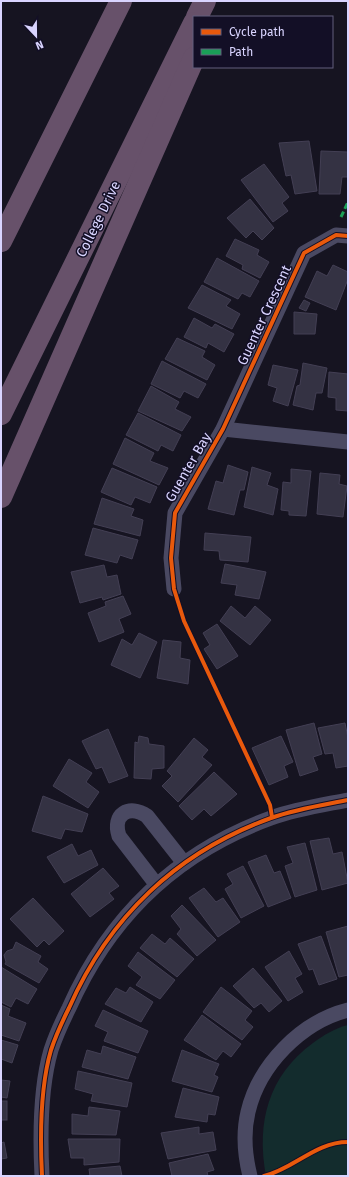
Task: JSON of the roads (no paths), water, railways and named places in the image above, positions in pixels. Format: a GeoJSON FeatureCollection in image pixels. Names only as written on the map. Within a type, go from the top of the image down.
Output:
{"type":"FeatureCollection","features":[{"type":"Feature","properties":{"kind":"highway"},"geometry":{"type":"LineString","coordinates":[[1,242],[121,1]]}},
{"type":"Feature","properties":{"kind":"highway"},"geometry":{"type":"LineString","coordinates":[[198,16],[205,1]]}},
{"type":"Feature","properties":{"kind":"highway"},"geometry":{"type":"LineString","coordinates":[[212,16],[219,1]]}},
{"type":"Feature","properties":{"kind":"highway","name":"College Drive"},"geometry":{"type":"LineString","coordinates":[[1,414],[193,25]]}},
{"type":"Feature","properties":{"kind":"highway"},"geometry":{"type":"LineString","coordinates":[[1,214],[104,35]]}},
{"type":"Feature","properties":{"kind":"highway"},"geometry":{"type":"LineString","coordinates":[[1,497],[193,60]]}},
{"type":"Feature","properties":{"kind":"street","name":"Guenter Crescent"},"geometry":{"type":"LineString","coordinates":[[223,429],[304,253],[336,235],[348,236]]}},
{"type":"Feature","properties":{"kind":"street"},"geometry":{"type":"LineString","coordinates":[[223,429],[348,442]]}},
{"type":"Feature","properties":{"kind":"street","name":"Guenter Bay"},"geometry":{"type":"LineString","coordinates":[[174,589],[171,558],[175,512],[223,429]]}},
{"type":"Feature","properties":{"kind":"street"},"geometry":{"type":"LineString","coordinates":[[42,1176],[41,1141],[44,1093],[51,1051],[57,1032],[86,972],[136,904],[156,884],[203,850],[272,817],[348,800]]}},
{"type":"Feature","properties":{"kind":"street"},"geometry":{"type":"LineString","coordinates":[[156,884],[119,836],[116,827],[118,819],[123,813],[131,810],[140,811],[148,816],[184,863]]}},
{"type":"Feature","properties":{"kind":"street"},"geometry":{"type":"LineString","coordinates":[[250,1176],[245,1147],[248,1113],[253,1096],[262,1077],[273,1061],[303,1032],[321,1020],[348,1010]]}}]}
